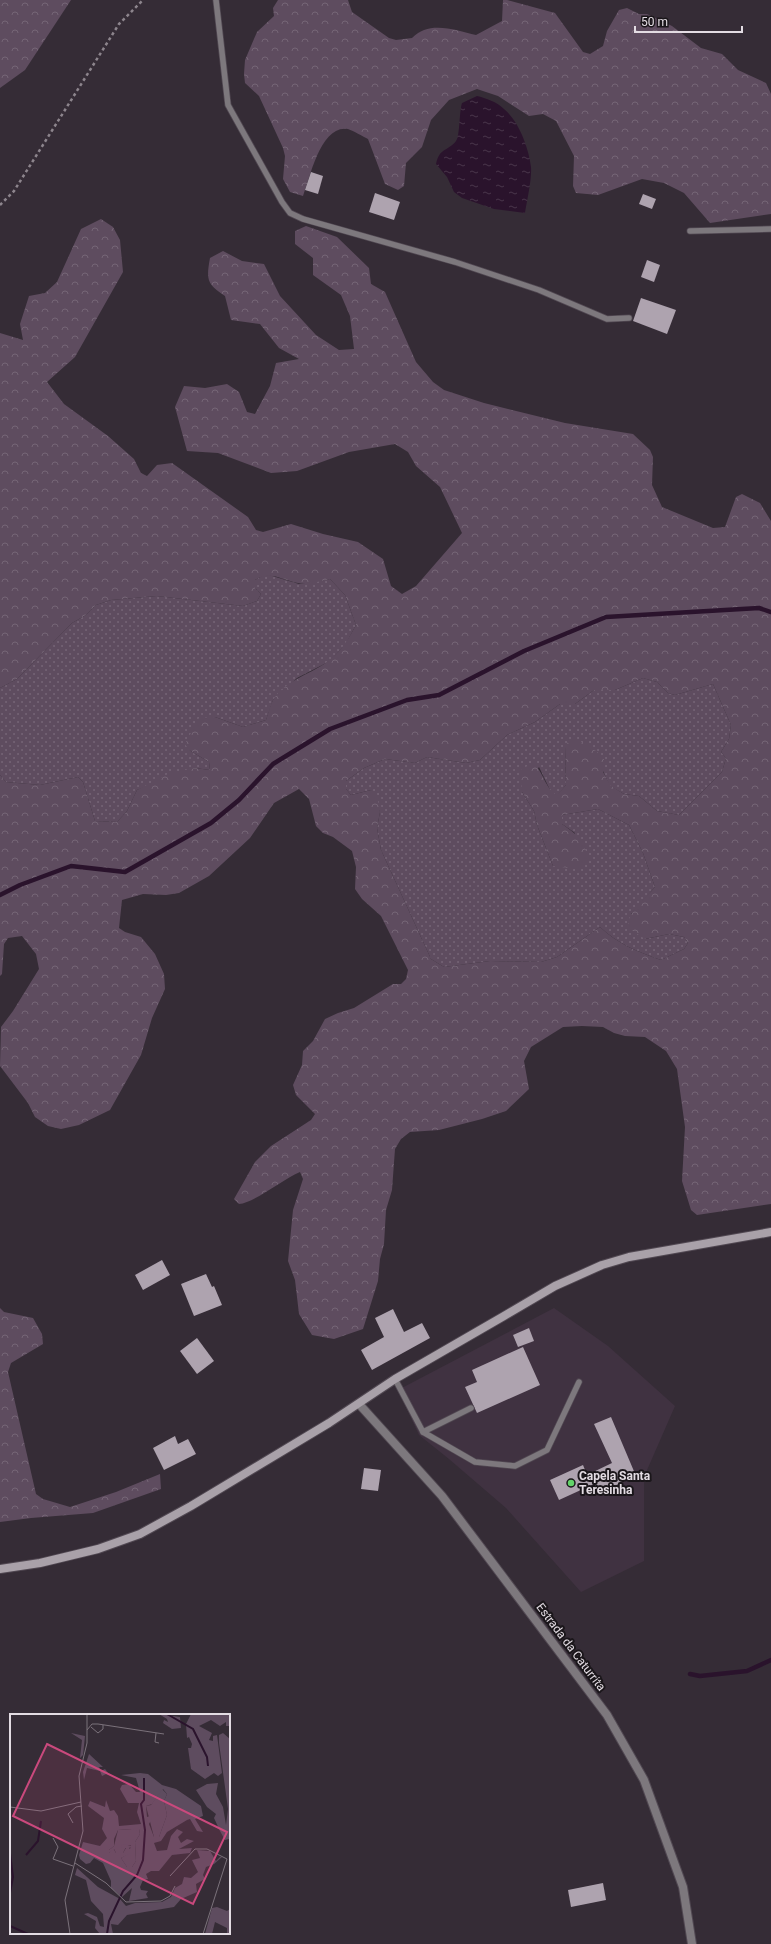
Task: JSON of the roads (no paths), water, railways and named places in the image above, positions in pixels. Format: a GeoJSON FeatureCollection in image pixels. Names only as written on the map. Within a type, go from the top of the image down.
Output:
{"type":"FeatureCollection","features":[{"type":"Feature","properties":{"kind":"main road"},"geometry":{"type":"LineString","coordinates":[[0,1570],[40,1563],[98,1549],[140,1534],[191,1506],[359,1404],[395,1379],[555,1286],[602,1265],[629,1257],[771,1232]]}},
{"type":"Feature","properties":{"kind":"street","name":"Estrada da Caturrita"},"geometry":{"type":"LineString","coordinates":[[359,1404],[442,1496],[607,1715],[644,1780],[683,1887],[692,1944]]}},
{"type":"Feature","properties":{"kind":"lane"},"geometry":{"type":"LineString","coordinates":[[216,0],[228,105],[282,202],[290,213],[303,219],[455,262],[539,290],[607,318],[629,318]]}},
{"type":"Feature","properties":{"kind":"lane"},"geometry":{"type":"LineString","coordinates":[[690,231],[771,229]]}},
{"type":"Feature","properties":{"kind":"lane"},"geometry":{"type":"LineString","coordinates":[[395,1379],[422,1432],[475,1462],[515,1466],[546,1450],[579,1382]]}},
{"type":"Feature","properties":{"kind":"lane"},"geometry":{"type":"LineString","coordinates":[[422,1432],[470,1408]]}},
{"type":"Feature","properties":{"kind":"water"},"geometry":{"type":"Polygon","coordinates":[[[477,96],[498,104],[509,114],[519,128],[526,144],[531,172],[525,213],[494,209],[462,198],[454,192],[447,177],[436,164],[442,152],[456,141],[462,103],[477,96]]]}},
{"type":"Feature","properties":{"kind":"waterway"},"geometry":{"type":"LineString","coordinates":[[0,895],[20,885],[71,866],[125,872],[211,823],[239,800],[273,764],[330,729],[407,700],[439,695],[524,651],[606,617],[759,608],[771,612]]}},
{"type":"Feature","properties":{"kind":"waterway"},"geometry":{"type":"LineString","coordinates":[[690,1674],[700,1676],[747,1671],[771,1660]]}},
{"type":"Feature","properties":{"kind":"place","name":"Capela Santa Teresinha"},"geometry":{"type":"Point","coordinates":[571,1483]}}]}
